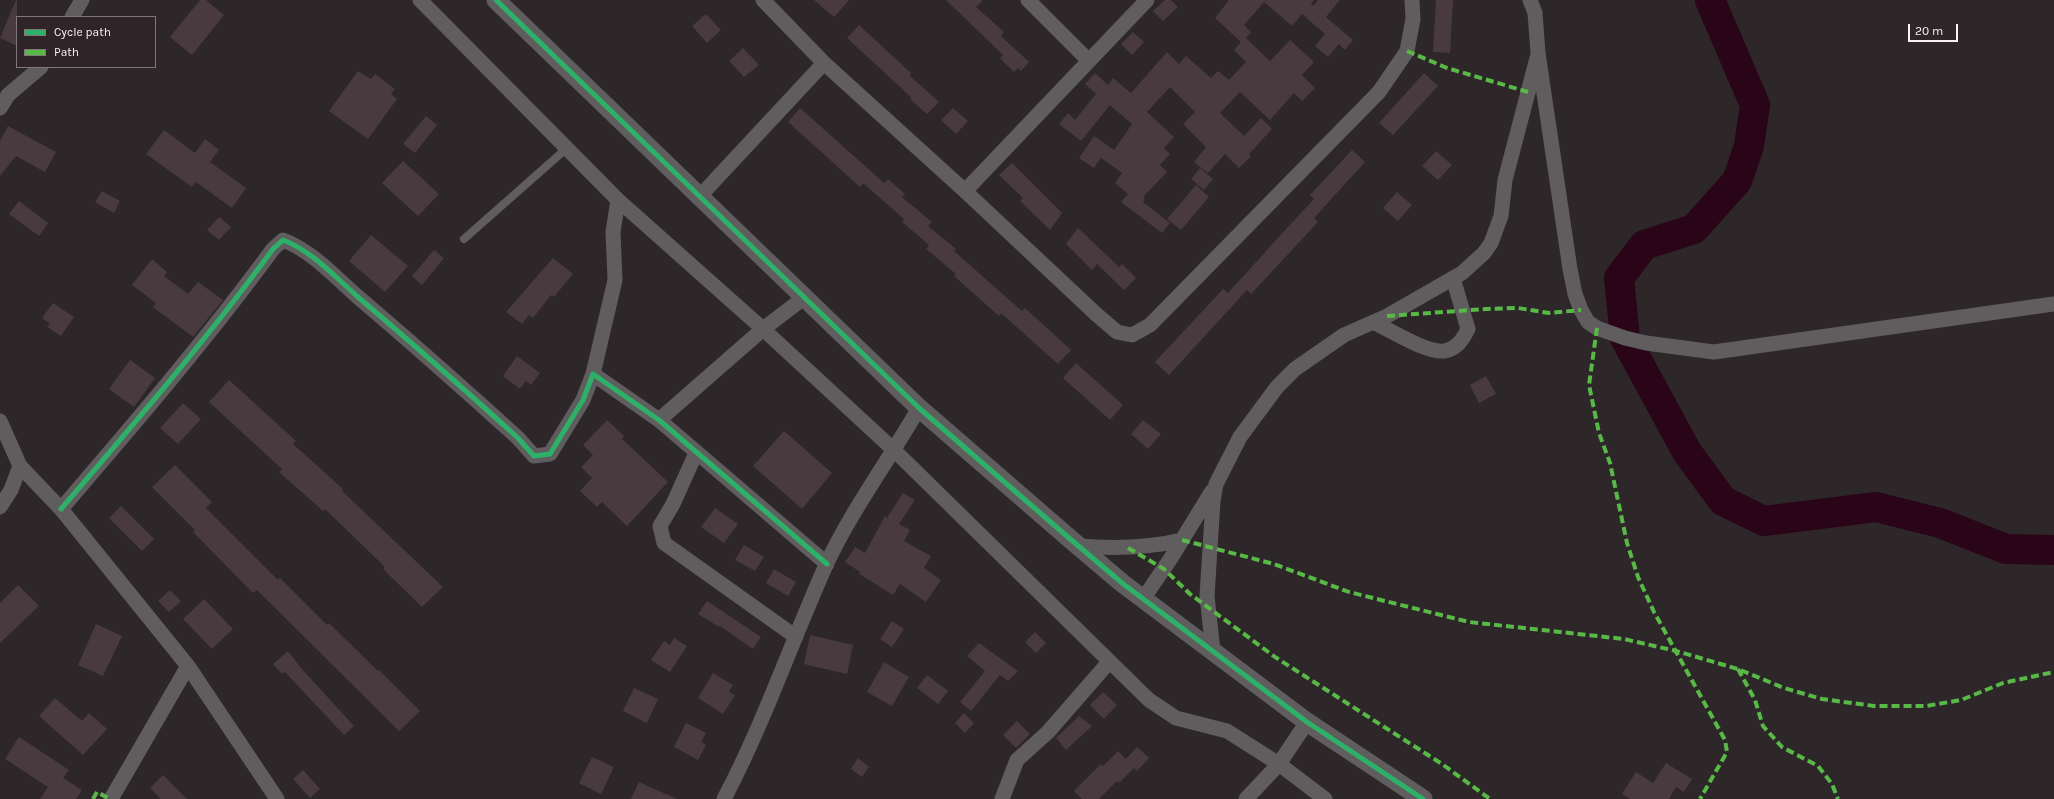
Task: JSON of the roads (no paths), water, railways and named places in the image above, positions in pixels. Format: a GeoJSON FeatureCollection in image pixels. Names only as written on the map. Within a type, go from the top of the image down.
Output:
{"type":"FeatureCollection","features":[{"type":"Feature","properties":{"kind":"street"},"geometry":{"type":"LineString","coordinates":[[73,16],[82,0]]}},
{"type":"Feature","properties":{"kind":"street"},"geometry":{"type":"LineString","coordinates":[[420,0],[618,200],[762,329],[894,451],[1109,662],[1160,709],[1176,718],[1227,731],[1279,764],[1325,799]]}},
{"type":"Feature","properties":{"kind":"street"},"geometry":{"type":"LineString","coordinates":[[496,0],[920,408],[1079,546],[1143,598],[1307,722],[1423,799]]}},
{"type":"Feature","properties":{"kind":"street"},"geometry":{"type":"LineString","coordinates":[[763,0],[824,63],[965,191],[1096,314],[1117,332],[1132,335],[1150,325],[1378,92],[1407,51],[1414,19],[1412,0]]}},
{"type":"Feature","properties":{"kind":"street"},"geometry":{"type":"LineString","coordinates":[[1028,0],[1089,61]]}},
{"type":"Feature","properties":{"kind":"street"},"geometry":{"type":"LineString","coordinates":[[965,191],[1147,0]]}},
{"type":"Feature","properties":{"kind":"street"},"geometry":{"type":"LineString","coordinates":[[1530,0],[1536,14],[1538,53],[1575,294],[1581,310],[1588,322],[1597,328],[1625,338],[1646,343],[1714,352],[2054,304]]}},
{"type":"Feature","properties":{"kind":"street"},"geometry":{"type":"LineString","coordinates":[[1143,598],[1182,540],[1216,484],[1240,437],[1276,387],[1295,369],[1344,335],[1373,322],[1462,273],[1484,253],[1492,243],[1501,216],[1505,180],[1538,53]]}},
{"type":"Feature","properties":{"kind":"street"},"geometry":{"type":"LineString","coordinates":[[701,196],[824,63]]}},
{"type":"Feature","properties":{"kind":"street"},"geometry":{"type":"LineString","coordinates":[[0,108],[4,93],[40,68]]}},
{"type":"Feature","properties":{"kind":"street"},"geometry":{"type":"LineString","coordinates":[[61,509],[182,368],[226,313],[273,249],[283,240],[296,245],[387,322],[518,438],[534,456],[550,454],[583,400],[594,374],[615,280],[613,232],[618,200]]}},
{"type":"Feature","properties":{"kind":"street"},"geometry":{"type":"LineString","coordinates":[[1373,322],[1429,349],[1444,351],[1453,348],[1462,341],[1468,329],[1453,278]]}},
{"type":"Feature","properties":{"kind":"street"},"geometry":{"type":"LineString","coordinates":[[659,420],[762,329],[805,297]]}},
{"type":"Feature","properties":{"kind":"street"},"geometry":{"type":"LineString","coordinates":[[594,374],[659,420],[827,564]]}},
{"type":"Feature","properties":{"kind":"street"},"geometry":{"type":"LineString","coordinates":[[724,799],[745,758],[827,564],[866,493],[920,408]]}},
{"type":"Feature","properties":{"kind":"street"},"geometry":{"type":"LineString","coordinates":[[0,421],[20,466],[61,509],[188,666],[277,799]]}},
{"type":"Feature","properties":{"kind":"street"},"geometry":{"type":"LineString","coordinates":[[696,453],[673,504],[660,526],[664,543],[796,637]]}},
{"type":"Feature","properties":{"kind":"street"},"geometry":{"type":"LineString","coordinates":[[0,507],[11,490],[20,466]]}},
{"type":"Feature","properties":{"kind":"street"},"geometry":{"type":"LineString","coordinates":[[1213,651],[1207,596],[1213,501],[1216,484]]}},
{"type":"Feature","properties":{"kind":"street"},"geometry":{"type":"LineString","coordinates":[[1079,546],[1110,548],[1153,547],[1182,540]]}},
{"type":"Feature","properties":{"kind":"street"},"geometry":{"type":"LineString","coordinates":[[1002,799],[1018,760],[1048,732],[1109,662]]}},
{"type":"Feature","properties":{"kind":"street"},"geometry":{"type":"LineString","coordinates":[[111,799],[188,666]]}},
{"type":"Feature","properties":{"kind":"street"},"geometry":{"type":"LineString","coordinates":[[1246,799],[1279,764],[1307,722]]}},
{"type":"Feature","properties":{"kind":"lane"},"geometry":{"type":"LineString","coordinates":[[464,239],[567,148]]}},
{"type":"Feature","properties":{"kind":"waterway"},"geometry":{"type":"LineString","coordinates":[[1710,0],[1755,105],[1749,146],[1737,181],[1694,229],[1644,245],[1619,278],[1625,338],[1687,452],[1723,501],[1764,521],[1876,507],[1940,523],[2006,549],[2054,550]]}}]}
